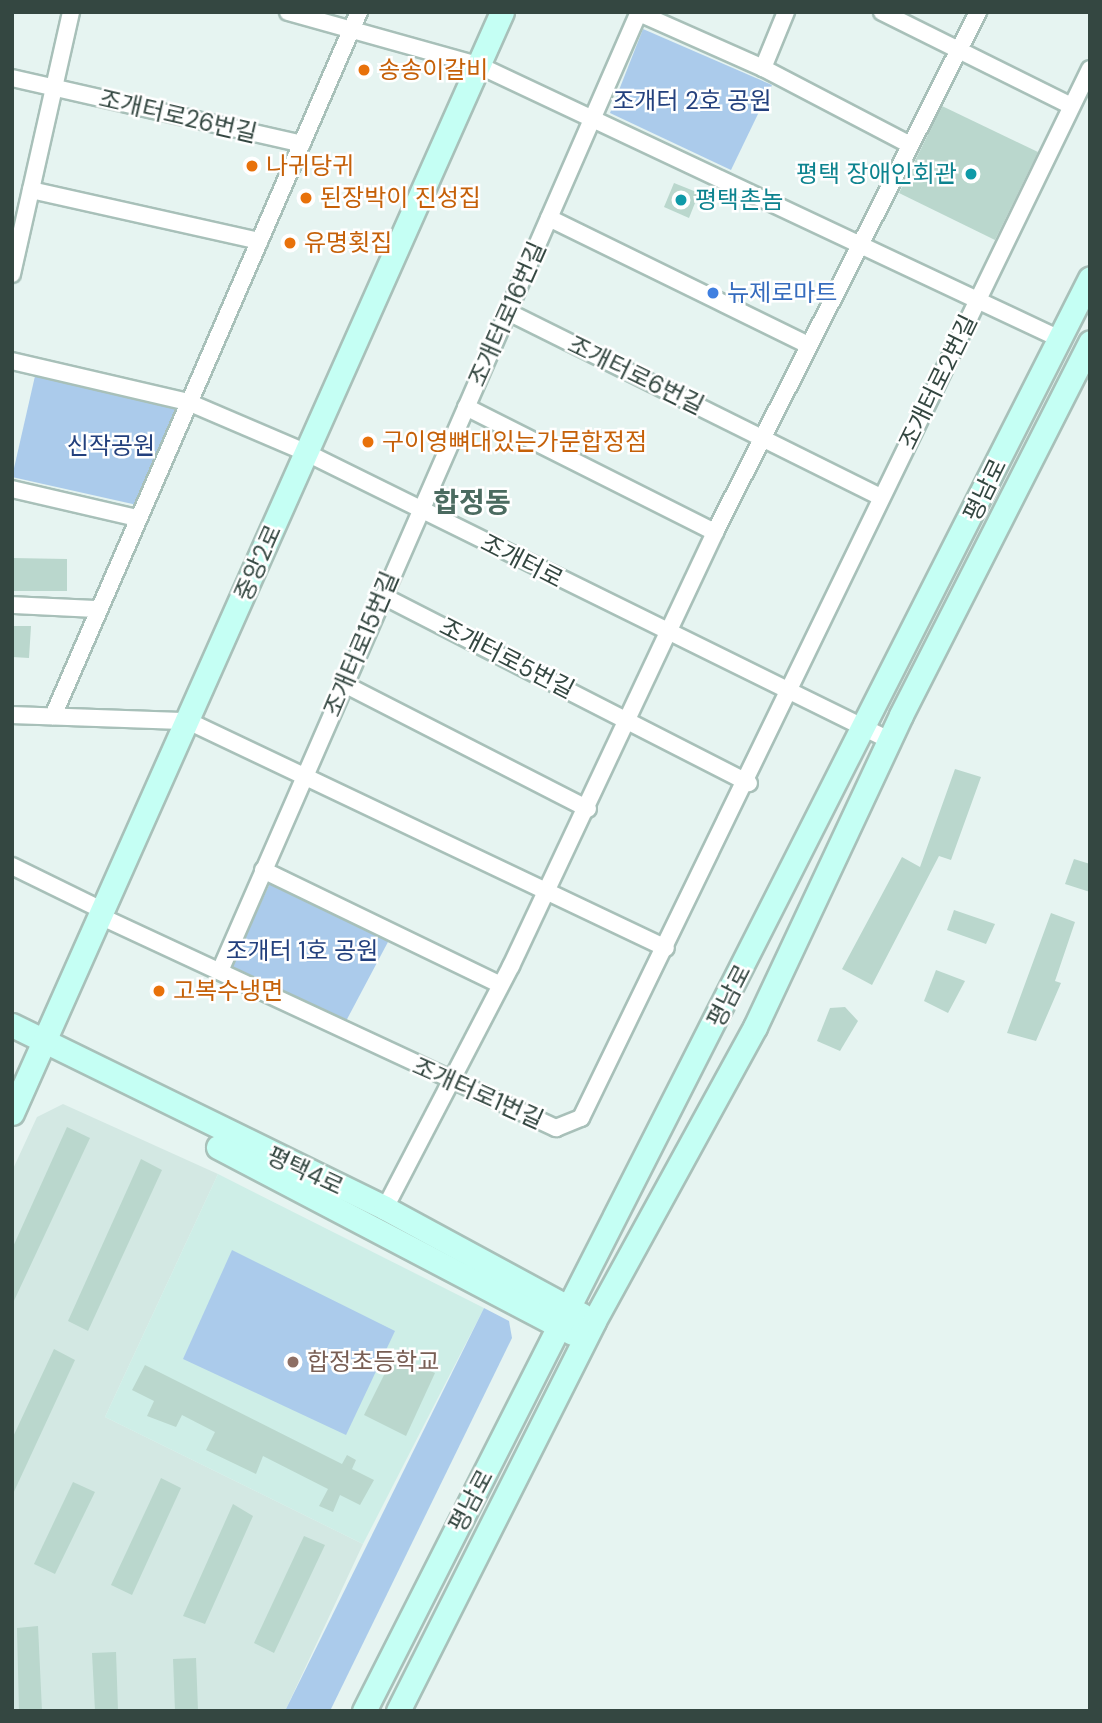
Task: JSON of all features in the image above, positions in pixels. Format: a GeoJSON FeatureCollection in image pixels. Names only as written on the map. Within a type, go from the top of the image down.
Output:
{"type":"FeatureCollection","features":[{"type":"Feature","properties":{"kind":"main road","name":"중앙2로"},"geometry":{"type":"LineString","coordinates":[[12,1113],[103,914],[502,12]]}},
{"type":"Feature","properties":{"kind":"main road","name":"평남로"},"geometry":{"type":"LineString","coordinates":[[364,1711],[865,729],[1090,278]]}},
{"type":"Feature","properties":{"kind":"main road","name":"평남로"},"geometry":{"type":"LineString","coordinates":[[398,1711],[590,1330],[755,1027],[889,740],[1090,342]]}},
{"type":"Feature","properties":{"kind":"main road","name":"평택4로"},"geometry":{"type":"LineString","coordinates":[[12,1025],[42,1048],[590,1330]]}},
{"type":"Feature","properties":{"kind":"main road","name":"평택4로"},"geometry":{"type":"LineString","coordinates":[[12,1042],[42,1048],[385,1208],[565,1319]]}},
{"type":"Feature","properties":{"kind":"street"},"geometry":{"type":"LineString","coordinates":[[12,274],[71,12]]}},
{"type":"Feature","properties":{"kind":"street"},"geometry":{"type":"LineString","coordinates":[[288,12],[355,20],[478,65],[593,117],[860,248],[1060,339]]}},
{"type":"Feature","properties":{"kind":"street"},"geometry":{"type":"LineString","coordinates":[[763,68],[786,12]]}},
{"type":"Feature","properties":{"kind":"street"},"geometry":{"type":"LineString","coordinates":[[882,12],[1071,106]]}},
{"type":"Feature","properties":{"kind":"street"},"geometry":{"type":"LineString","coordinates":[[385,1208],[501,985],[631,721],[666,634],[715,532],[978,12]]}},
{"type":"Feature","properties":{"kind":"street"},"geometry":{"type":"LineString","coordinates":[[639,13],[763,68],[911,145]]}},
{"type":"Feature","properties":{"kind":"street","name":"조개터로16번길"},"geometry":{"type":"LineString","coordinates":[[418,509],[466,407],[639,13]]}},
{"type":"Feature","properties":{"kind":"street"},"geometry":{"type":"LineString","coordinates":[[53,716],[355,20]]}},
{"type":"Feature","properties":{"kind":"street","name":"조개터로2번길"},"geometry":{"type":"LineString","coordinates":[[785,694],[1090,69]]}},
{"type":"Feature","properties":{"kind":"street","name":"조개터로26번길"},"geometry":{"type":"LineString","coordinates":[[12,78],[302,144]]}},
{"type":"Feature","properties":{"kind":"street"},"geometry":{"type":"LineString","coordinates":[[31,190],[259,241]]}},
{"type":"Feature","properties":{"kind":"street"},"geometry":{"type":"LineString","coordinates":[[548,218],[808,345]]}},
{"type":"Feature","properties":{"kind":"street","name":"조개터로6번길"},"geometry":{"type":"LineString","coordinates":[[508,312],[880,497]]}},
{"type":"Feature","properties":{"kind":"street","name":"조개터로"},"geometry":{"type":"LineString","coordinates":[[12,361],[188,402],[307,453],[785,694],[889,740]]}},
{"type":"Feature","properties":{"kind":"street"},"geometry":{"type":"LineString","coordinates":[[466,407],[715,532]]}},
{"type":"Feature","properties":{"kind":"street"},"geometry":{"type":"LineString","coordinates":[[12,489],[137,518]]}},
{"type":"Feature","properties":{"kind":"street","name":"조개터로15번길"},"geometry":{"type":"LineString","coordinates":[[220,971],[383,596],[418,509]]}},
{"type":"Feature","properties":{"kind":"street","name":"조개터로5번길"},"geometry":{"type":"LineString","coordinates":[[383,596],[749,783]]}},
{"type":"Feature","properties":{"kind":"street"},"geometry":{"type":"LineString","coordinates":[[12,606],[99,609]]}},
{"type":"Feature","properties":{"kind":"street"},"geometry":{"type":"LineString","coordinates":[[344,684],[588,809]]}},
{"type":"Feature","properties":{"kind":"street","name":"조개터로1번길"},"geometry":{"type":"LineString","coordinates":[[12,866],[220,971],[451,1082],[556,1128],[581,1118],[749,783],[785,694]]}},
{"type":"Feature","properties":{"kind":"street"},"geometry":{"type":"LineString","coordinates":[[12,715],[188,721],[303,778],[666,948]]}},
{"type":"Feature","properties":{"kind":"street"},"geometry":{"type":"LineString","coordinates":[[263,870],[501,985]]}},
{"type":"Feature","properties":{"kind":"shaded area"},"geometry":{"type":"Polygon","coordinates":[[[63,1104],[218,1174],[105,1417],[363,1544],[285,1711],[12,1711],[12,1171],[37,1117],[63,1104]]]}},
{"type":"Feature","properties":{"kind":"shaded area","name":"합정초등학교"},"geometry":{"type":"Polygon","coordinates":[[[218,1174],[484,1308],[363,1544],[105,1417],[218,1174]]]}},
{"type":"Feature","properties":{"kind":"green space","name":"조개터 2호 공원"},"geometry":{"type":"Polygon","coordinates":[[[643,29],[772,85],[731,170],[610,113],[643,29]]]}},
{"type":"Feature","properties":{"kind":"green space","name":"신작공원"},"geometry":{"type":"Polygon","coordinates":[[[35,376],[181,406],[146,507],[12,477],[35,376]]]}},
{"type":"Feature","properties":{"kind":"green space","name":"조개터 1호 공원"},"geometry":{"type":"Polygon","coordinates":[[[270,883],[389,940],[345,1023],[230,970],[270,883]]]}},
{"type":"Feature","properties":{"kind":"green space"},"geometry":{"type":"Polygon","coordinates":[[[232,1250],[395,1331],[346,1435],[183,1359],[232,1250]]]}},
{"type":"Feature","properties":{"kind":"green space"},"geometry":{"type":"Polygon","coordinates":[[[484,1308],[509,1321],[512,1338],[330,1711],[285,1711],[484,1308]]]}},
{"type":"Feature","properties":{"kind":"building","name":"평택 장애인회관"},"geometry":{"type":"Polygon","coordinates":[[[942,106],[1038,152],[995,240],[899,193],[942,106]]]}},
{"type":"Feature","properties":{"kind":"building","name":"평택촌놈"},"geometry":{"type":"Polygon","coordinates":[[[674,183],[699,193],[689,218],[664,207],[674,183]]]}},
{"type":"Feature","properties":{"kind":"building"},"geometry":{"type":"Polygon","coordinates":[[[12,558],[67,559],[67,591],[12,591],[12,558]]]}},
{"type":"Feature","properties":{"kind":"building"},"geometry":{"type":"Polygon","coordinates":[[[12,626],[31,626],[29,658],[12,657],[12,626]]]}},
{"type":"Feature","properties":{"kind":"building"},"geometry":{"type":"Polygon","coordinates":[[[955,769],[981,777],[951,860],[939,856],[872,985],[842,969],[902,857],[920,867],[955,769]]]}},
{"type":"Feature","properties":{"kind":"building"},"geometry":{"type":"Polygon","coordinates":[[[1074,859],[1090,864],[1090,892],[1065,884],[1074,859]]]}},
{"type":"Feature","properties":{"kind":"building"},"geometry":{"type":"Polygon","coordinates":[[[954,910],[995,924],[986,944],[947,930],[954,910]]]}},
{"type":"Feature","properties":{"kind":"building"},"geometry":{"type":"Polygon","coordinates":[[[1051,913],[1075,922],[1055,981],[1061,983],[1036,1041],[1007,1033],[1051,913]]]}},
{"type":"Feature","properties":{"kind":"building"},"geometry":{"type":"Polygon","coordinates":[[[936,970],[965,981],[948,1013],[924,1001],[936,970]]]}},
{"type":"Feature","properties":{"kind":"building"},"geometry":{"type":"Polygon","coordinates":[[[845,1007],[858,1021],[840,1051],[817,1041],[830,1008],[845,1007]]]}},
{"type":"Feature","properties":{"kind":"building"},"geometry":{"type":"Polygon","coordinates":[[[67,1127],[90,1138],[12,1305],[12,1249],[67,1127]]]}},
{"type":"Feature","properties":{"kind":"building"},"geometry":{"type":"Polygon","coordinates":[[[141,1159],[162,1170],[88,1331],[68,1321],[141,1159]]]}},
{"type":"Feature","properties":{"kind":"building"},"geometry":{"type":"Polygon","coordinates":[[[54,1349],[75,1360],[12,1496],[12,1439],[54,1349]]]}},
{"type":"Feature","properties":{"kind":"building"},"geometry":{"type":"Polygon","coordinates":[[[394,1355],[435,1373],[406,1436],[364,1415],[394,1355]]]}},
{"type":"Feature","properties":{"kind":"building"},"geometry":{"type":"Polygon","coordinates":[[[145,1365],[342,1464],[347,1455],[356,1460],[352,1469],[374,1480],[360,1505],[340,1495],[333,1512],[319,1506],[328,1489],[263,1456],[256,1474],[206,1450],[215,1432],[182,1415],[176,1427],[147,1416],[154,1401],[132,1390],[145,1365]]]}},
{"type":"Feature","properties":{"kind":"building"},"geometry":{"type":"Polygon","coordinates":[[[161,1478],[181,1488],[132,1595],[111,1585],[161,1478]]]}},
{"type":"Feature","properties":{"kind":"building"},"geometry":{"type":"Polygon","coordinates":[[[73,1482],[95,1492],[55,1574],[34,1564],[73,1482]]]}},
{"type":"Feature","properties":{"kind":"building"},"geometry":{"type":"Polygon","coordinates":[[[233,1504],[253,1516],[205,1624],[183,1616],[233,1504]]]}},
{"type":"Feature","properties":{"kind":"building"},"geometry":{"type":"Polygon","coordinates":[[[304,1536],[325,1545],[274,1653],[254,1643],[304,1536]]]}},
{"type":"Feature","properties":{"kind":"building"},"geometry":{"type":"Polygon","coordinates":[[[38,1626],[42,1711],[19,1711],[17,1628],[38,1626]]]}},
{"type":"Feature","properties":{"kind":"building"},"geometry":{"type":"Polygon","coordinates":[[[116,1652],[118,1711],[95,1711],[92,1653],[116,1652]]]}},
{"type":"Feature","properties":{"kind":"building"},"geometry":{"type":"Polygon","coordinates":[[[196,1658],[198,1711],[175,1711],[173,1659],[196,1658]]]}},
{"type":"Feature","properties":{"kind":"place","name":"송송이갈비"},"geometry":{"type":"Point","coordinates":[364,70]}},
{"type":"Feature","properties":{"kind":"place","name":"나귀당귀"},"geometry":{"type":"Point","coordinates":[252,166]}},
{"type":"Feature","properties":{"kind":"place","name":"평택 장애인회관"},"geometry":{"type":"Point","coordinates":[971,174]}},
{"type":"Feature","properties":{"kind":"place","name":"된장박이 진성집"},"geometry":{"type":"Point","coordinates":[306,198]}},
{"type":"Feature","properties":{"kind":"place","name":"평택촌놈"},"geometry":{"type":"Point","coordinates":[681,200]}},
{"type":"Feature","properties":{"kind":"place","name":"유명횟집"},"geometry":{"type":"Point","coordinates":[290,243]}},
{"type":"Feature","properties":{"kind":"place","name":"뉴제로마트"},"geometry":{"type":"Point","coordinates":[713,293]}},
{"type":"Feature","properties":{"kind":"place","name":"구이영뼈대있는가문합정점"},"geometry":{"type":"Point","coordinates":[368,442]}},
{"type":"Feature","properties":{"kind":"place","name":"고복수냉면"},"geometry":{"type":"Point","coordinates":[159,991]}},
{"type":"Feature","properties":{"kind":"place","name":"합정초등학교"},"geometry":{"type":"Point","coordinates":[293,1362]}},
{"type":"Feature","properties":{"kind":"district","name":"합정동"},"geometry":{"type":"Point","coordinates":[472,503]}}]}
